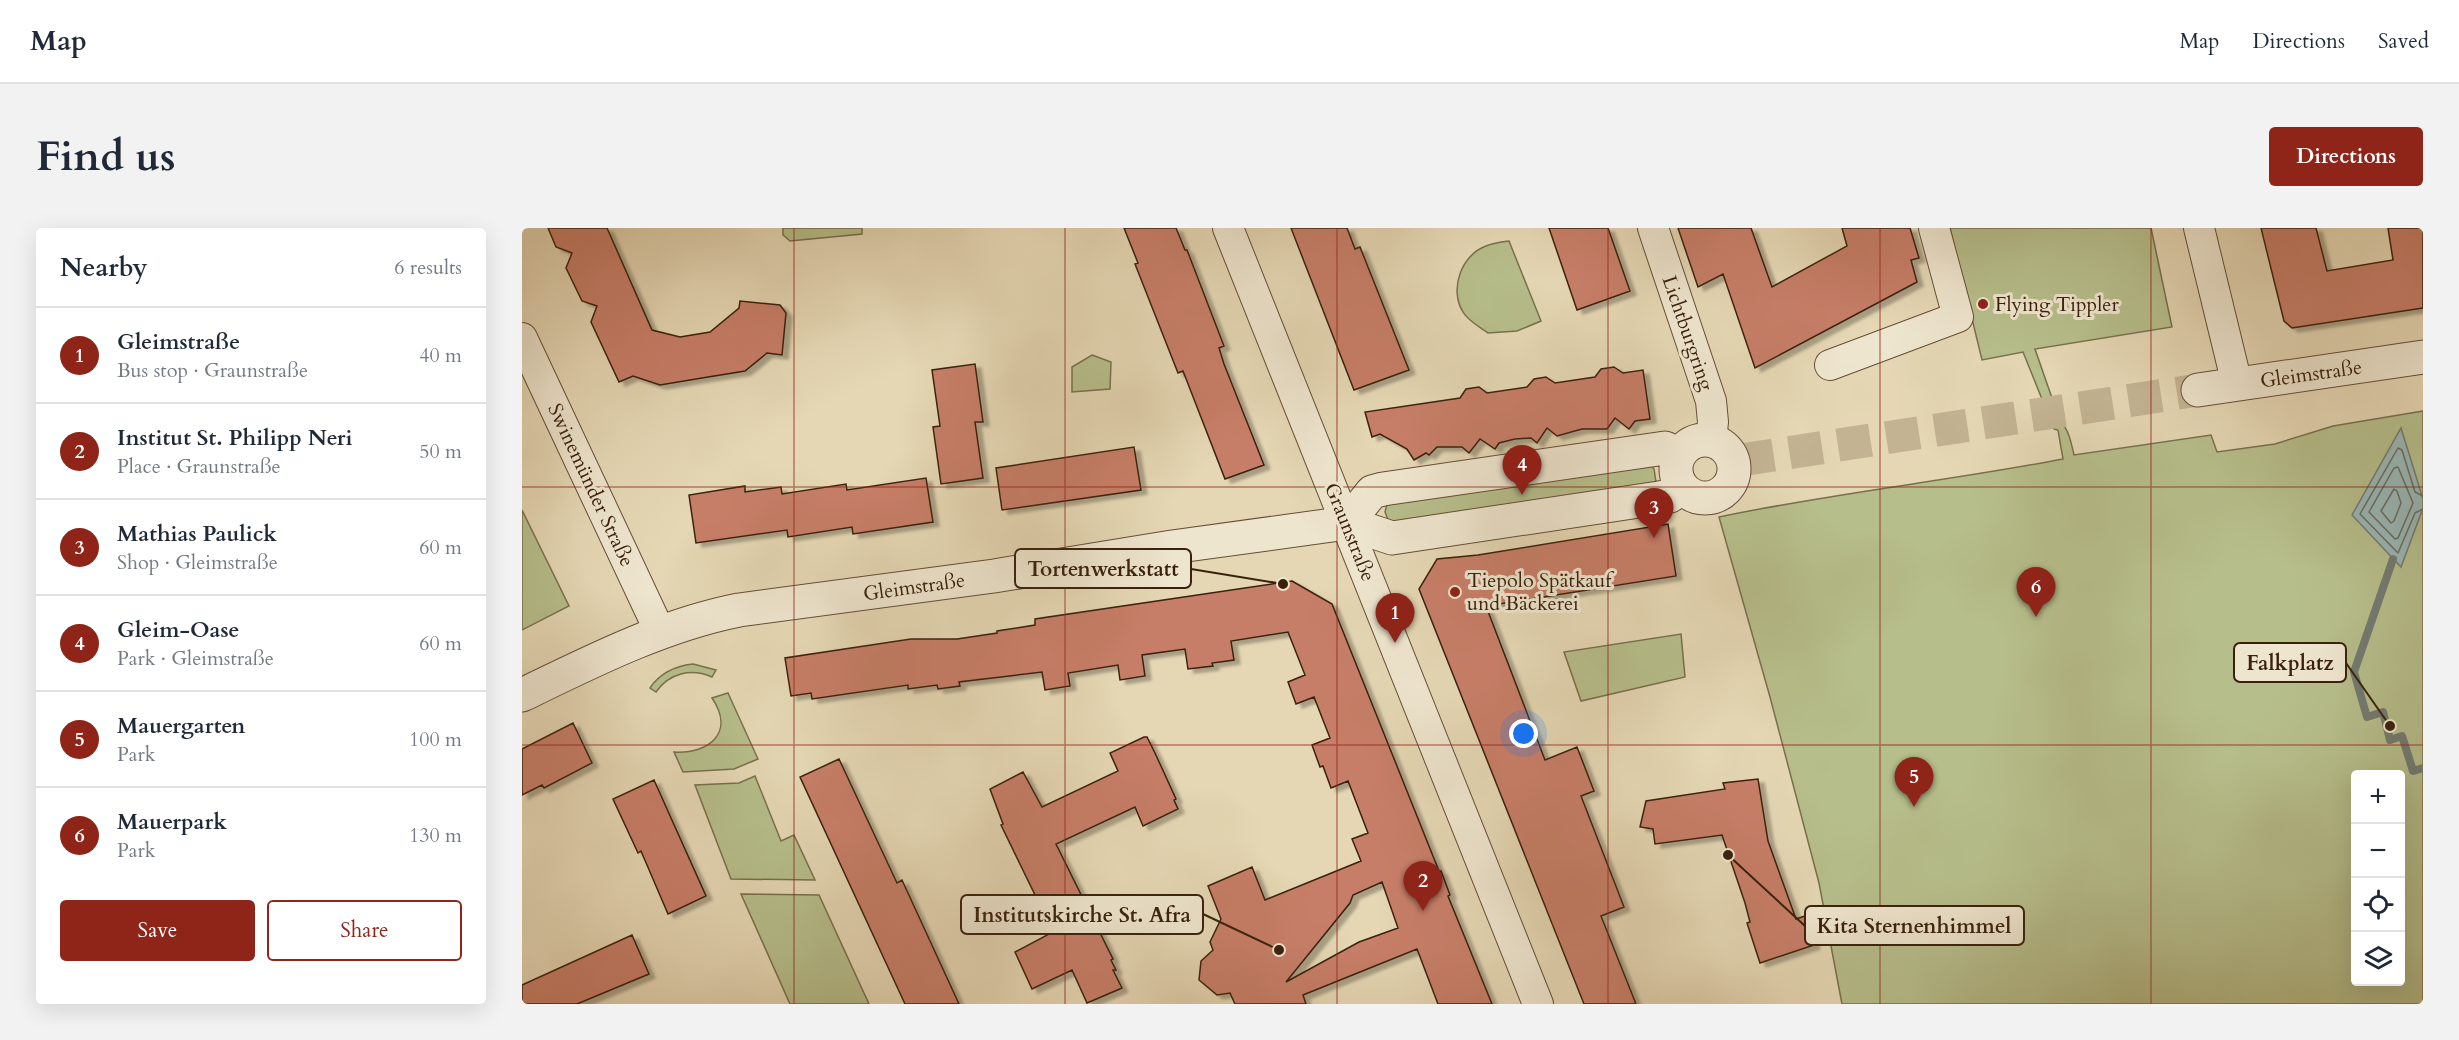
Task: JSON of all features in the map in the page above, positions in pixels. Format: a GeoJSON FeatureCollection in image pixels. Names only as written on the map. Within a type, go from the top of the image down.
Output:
{"type":"FeatureCollection","features":[{"type":"Feature","properties":{"kind":"street","name":"Graunstraße"},"geometry":{"type":"LineString","coordinates":[[1228,228],[1538,1004]]}},
{"type":"Feature","properties":{"kind":"street","name":"Lichtburgring"},"geometry":{"type":"LineString","coordinates":[[1653,228],[1711,401],[1713,422],[1728,454]]}},
{"type":"Feature","properties":{"kind":"street"},"geometry":{"type":"LineString","coordinates":[[1830,365],[1958,317],[1934,228]]}},
{"type":"Feature","properties":{"kind":"street"},"geometry":{"type":"LineString","coordinates":[[2199,228],[2237,384]]}},
{"type":"Feature","properties":{"kind":"street","name":"Swinemünder Straße"},"geometry":{"type":"LineString","coordinates":[[522,338],[660,632]]}},
{"type":"Feature","properties":{"kind":"street","name":"Gleimstraße"},"geometry":{"type":"LineString","coordinates":[[2198,390],[2423,357]]}},
{"type":"Feature","properties":{"kind":"street"},"geometry":{"type":"LineString","coordinates":[[1693,442],[1728,454],[1732,481],[1718,495],[1709,498],[1699,497],[1690,494],[1682,487],[1676,471],[1679,454],[1693,442]]}},
{"type":"Feature","properties":{"kind":"street"},"geometry":{"type":"LineString","coordinates":[[1347,524],[1372,492],[1383,489],[1665,448],[1679,454]]}},
{"type":"Feature","properties":{"kind":"street","name":"Gleimstraße"},"geometry":{"type":"LineString","coordinates":[[522,695],[660,632],[706,617],[740,610],[987,577],[1172,547],[1347,524],[1392,538],[1659,498],[1670,496],[1682,487]]}},
{"type":"Feature","properties":{"kind":"green space"},"geometry":{"type":"Polygon","coordinates":[[[783,228],[862,228],[862,234],[790,241],[783,235],[783,228]]]}},
{"type":"Feature","properties":{"kind":"green space"},"geometry":{"type":"Polygon","coordinates":[[[1950,228],[2151,228],[2172,327],[2035,349],[2060,421],[2069,436],[2074,455],[2211,435],[2217,452],[2275,444],[2333,426],[2423,411],[2423,1004],[1842,1004],[1819,883],[1719,517],[2063,459],[2058,430],[2054,429],[2023,352],[1982,360],[1950,228]]]}},
{"type":"Feature","properties":{"kind":"green space"},"geometry":{"type":"Polygon","coordinates":[[[1509,241],[1541,321],[1517,331],[1488,333],[1463,312],[1457,294],[1460,274],[1464,265],[1477,251],[1492,244],[1509,241]]]}},
{"type":"Feature","properties":{"kind":"green space"},"geometry":{"type":"Polygon","coordinates":[[[1092,355],[1111,362],[1110,389],[1072,392],[1072,367],[1092,355]]]}},
{"type":"Feature","properties":{"kind":"green space"},"geometry":{"type":"Polygon","coordinates":[[[1650,464],[1654,469],[1656,482],[1411,528],[1388,520],[1385,512],[1387,504],[1650,464]]]}},
{"type":"Feature","properties":{"kind":"green space"},"geometry":{"type":"Polygon","coordinates":[[[522,510],[569,606],[522,630],[522,510]]]}},
{"type":"Feature","properties":{"kind":"green space"},"geometry":{"type":"Polygon","coordinates":[[[1681,634],[1685,677],[1581,701],[1564,652],[1681,634]]]}},
{"type":"Feature","properties":{"kind":"green space"},"geometry":{"type":"Polygon","coordinates":[[[693,664],[716,670],[712,677],[696,673],[681,674],[667,680],[656,692],[650,688],[668,671],[693,664]]]}},
{"type":"Feature","properties":{"kind":"green space"},"geometry":{"type":"Polygon","coordinates":[[[728,693],[758,759],[734,769],[683,772],[674,752],[698,749],[708,745],[715,738],[720,731],[721,721],[712,698],[728,693]]]}},
{"type":"Feature","properties":{"kind":"green space"},"geometry":{"type":"Polygon","coordinates":[[[755,776],[781,841],[794,835],[815,880],[731,879],[695,785],[739,783],[755,776]]]}},
{"type":"Feature","properties":{"kind":"green space"},"geometry":{"type":"Polygon","coordinates":[[[741,894],[819,895],[869,1004],[790,1004],[741,894]]]}},
{"type":"Feature","properties":{"kind":"water"},"geometry":{"type":"Polygon","coordinates":[[[2401,428],[2423,499],[2423,508],[2401,567],[2352,515],[2401,428]]]}},
{"type":"Feature","properties":{"kind":"building"},"geometry":{"type":"Polygon","coordinates":[[[548,228],[607,228],[652,330],[680,337],[710,332],[739,308],[740,301],[780,305],[786,313],[782,355],[767,353],[745,371],[660,385],[633,376],[619,382],[591,322],[597,306],[582,301],[566,268],[572,253],[556,247],[548,228]]]}},
{"type":"Feature","properties":{"kind":"building"},"geometry":{"type":"Polygon","coordinates":[[[1124,228],[1176,228],[1187,250],[1224,346],[1219,348],[1224,364],[1264,465],[1225,479],[1183,371],[1178,373],[1135,264],[1138,263],[1124,228]]]}},
{"type":"Feature","properties":{"kind":"building"},"geometry":{"type":"Polygon","coordinates":[[[1291,228],[1347,228],[1355,249],[1360,247],[1409,370],[1354,390],[1291,228]]]}},
{"type":"Feature","properties":{"kind":"building"},"geometry":{"type":"Polygon","coordinates":[[[1549,228],[1608,228],[1630,291],[1577,310],[1549,228]]]}},
{"type":"Feature","properties":{"kind":"building"},"geometry":{"type":"Polygon","coordinates":[[[1678,228],[1751,228],[1772,287],[1847,246],[1842,228],[1910,228],[1919,258],[1911,260],[1917,282],[1755,368],[1723,274],[1698,287],[1678,228]]]}},
{"type":"Feature","properties":{"kind":"building"},"geometry":{"type":"Polygon","coordinates":[[[2261,228],[2316,228],[2327,271],[2393,260],[2388,228],[2423,228],[2423,308],[2292,328],[2284,321],[2261,228]]]}},
{"type":"Feature","properties":{"kind":"building"},"geometry":{"type":"Polygon","coordinates":[[[975,364],[983,422],[975,422],[983,478],[941,484],[933,427],[940,426],[932,370],[975,364]]]}},
{"type":"Feature","properties":{"kind":"building"},"geometry":{"type":"Polygon","coordinates":[[[1614,367],[1623,373],[1643,370],[1650,419],[1635,421],[1629,429],[1615,418],[1607,429],[1582,429],[1557,436],[1547,428],[1537,443],[1531,438],[1515,439],[1499,443],[1495,449],[1480,439],[1469,453],[1462,447],[1437,447],[1429,455],[1426,453],[1414,460],[1407,449],[1380,434],[1372,437],[1365,412],[1460,398],[1466,389],[1479,387],[1487,393],[1527,387],[1534,379],[1546,377],[1555,383],[1595,377],[1601,369],[1614,367]]]}},
{"type":"Feature","properties":{"kind":"building"},"geometry":{"type":"Polygon","coordinates":[[[1134,447],[1141,490],[1002,510],[996,468],[1134,447]]]}},
{"type":"Feature","properties":{"kind":"building"},"geometry":{"type":"Polygon","coordinates":[[[926,478],[933,522],[853,534],[852,527],[788,537],[787,530],[696,543],[689,495],[745,486],[745,492],[781,487],[782,494],[846,484],[847,490],[926,478]]]}},
{"type":"Feature","properties":{"kind":"building"},"geometry":{"type":"Polygon","coordinates":[[[1668,524],[1676,576],[1486,606],[1545,760],[1577,747],[1594,791],[1581,796],[1624,907],[1601,916],[1636,1004],[1584,1004],[1419,589],[1437,559],[1478,555],[1668,524]]]}},
{"type":"Feature","properties":{"kind":"building"},"geometry":{"type":"Polygon","coordinates":[[[1292,581],[1332,604],[1439,871],[1441,871],[1450,895],[1448,896],[1492,1004],[1438,1004],[1417,949],[1303,995],[1306,1004],[1235,1004],[1230,993],[1217,995],[1199,980],[1201,961],[1213,950],[1210,942],[1221,919],[1208,886],[1252,867],[1265,900],[1361,861],[1352,839],[1368,833],[1348,781],[1331,788],[1312,745],[1330,738],[1314,697],[1296,704],[1288,682],[1305,675],[1288,632],[1231,641],[1234,660],[1212,663],[1213,666],[1188,669],[1185,649],[1142,655],[1145,676],[1120,680],[1118,665],[1068,673],[1070,686],[1045,690],[1042,672],[959,682],[960,686],[938,689],[937,685],[908,689],[908,685],[812,699],[811,693],[791,696],[785,658],[911,639],[957,639],[997,633],[997,631],[1035,625],[1035,619],[1292,581]],[[1382,882],[1353,895],[1350,903],[1286,982],[1359,942],[1398,928],[1382,882]]]}},
{"type":"Feature","properties":{"kind":"building"},"geometry":{"type":"Polygon","coordinates":[[[573,723],[592,763],[544,788],[542,785],[522,795],[522,749],[573,723]]]}},
{"type":"Feature","properties":{"kind":"building"},"geometry":{"type":"Polygon","coordinates":[[[1147,737],[1155,753],[1176,799],[1174,800],[1178,809],[1143,826],[1135,807],[1056,844],[1113,959],[1111,960],[1116,970],[1113,970],[1122,988],[1087,1003],[1072,970],[1032,989],[1015,952],[1053,932],[1001,825],[1003,824],[990,789],[1023,772],[1042,807],[1118,771],[1110,753],[1147,737]]]}},
{"type":"Feature","properties":{"kind":"building"},"geometry":{"type":"Polygon","coordinates":[[[839,759],[897,883],[902,880],[959,1004],[905,1004],[800,777],[839,759]]]}},
{"type":"Feature","properties":{"kind":"building"},"geometry":{"type":"Polygon","coordinates":[[[1758,779],[1768,841],[1796,919],[1805,916],[1814,945],[1760,963],[1747,923],[1750,922],[1745,903],[1722,835],[1655,844],[1653,829],[1640,827],[1646,801],[1725,789],[1723,783],[1758,779]]]}},
{"type":"Feature","properties":{"kind":"building"},"geometry":{"type":"Polygon","coordinates":[[[654,780],[706,896],[668,914],[641,851],[638,853],[613,799],[654,780]]]}},
{"type":"Feature","properties":{"kind":"building"},"geometry":{"type":"Polygon","coordinates":[[[632,935],[649,974],[577,1004],[522,1004],[522,985],[632,935]]]}},
{"type":"Feature","properties":{"kind":"waterway"},"geometry":{"type":"LineString","coordinates":[[2393,559],[2354,672],[2367,717],[2383,712],[2390,740],[2402,736],[2413,771],[2423,768]]}},
{"type":"Feature","properties":{"kind":"tunnel"},"geometry":{"type":"LineString","coordinates":[[1741,460],[2198,390]]}},
{"type":"Feature","properties":{"kind":"place","name":"Flying Tippler"},"geometry":{"type":"Point","coordinates":[1983,304]}},
{"type":"Feature","properties":{"kind":"place","name":"Gleim-Oase"},"geometry":{"type":"Point","coordinates":[1522,495]}},
{"type":"Feature","properties":{"kind":"place","name":"Mathias Paulick"},"geometry":{"type":"Point","coordinates":[1654,538]}},
{"type":"Feature","properties":{"kind":"place","name":"Tortenwerkstatt"},"geometry":{"type":"Point","coordinates":[1283,584]}},
{"type":"Feature","properties":{"kind":"place","name":"Tiepolo Spätkauf und Bäckerei"},"geometry":{"type":"Point","coordinates":[1455,592]}},
{"type":"Feature","properties":{"kind":"place","name":"Mauerpark"},"geometry":{"type":"Point","coordinates":[2036,617]}},
{"type":"Feature","properties":{"kind":"place","name":"Gleimstraße"},"geometry":{"type":"Point","coordinates":[1395,643]}},
{"type":"Feature","properties":{"kind":"place","name":"Falkplatz"},"geometry":{"type":"Point","coordinates":[2390,726]}},
{"type":"Feature","properties":{"kind":"place","name":"Mauergarten"},"geometry":{"type":"Point","coordinates":[1914,807]}},
{"type":"Feature","properties":{"kind":"place","name":"Kita Sternenhimmel"},"geometry":{"type":"Point","coordinates":[1728,855]}},
{"type":"Feature","properties":{"kind":"place","name":"Institut St. Philipp Neri"},"geometry":{"type":"Point","coordinates":[1423,911]}},
{"type":"Feature","properties":{"kind":"place","name":"Institutskirche St. Afra"},"geometry":{"type":"Point","coordinates":[1279,950]}}]}
